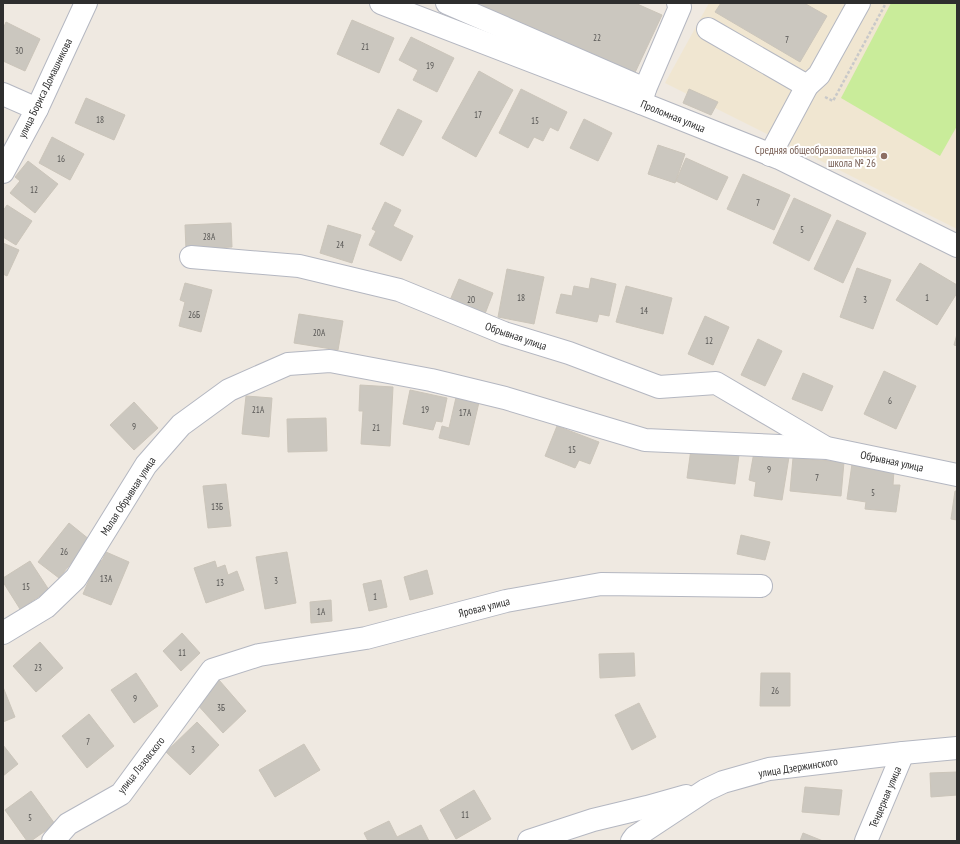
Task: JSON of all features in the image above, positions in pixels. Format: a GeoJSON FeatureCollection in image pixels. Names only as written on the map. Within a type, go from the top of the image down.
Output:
{"type":"FeatureCollection","features":[{"type":"Feature","properties":{"kind":"street","name":"улица Бориса Домашникова"},"geometry":{"type":"LineString","coordinates":[[3,172],[37,109],[86,3]]}},
{"type":"Feature","properties":{"kind":"street","name":"Проломная улица"},"geometry":{"type":"LineString","coordinates":[[381,3],[643,96],[770,155],[957,246]]}},
{"type":"Feature","properties":{"kind":"street"},"geometry":{"type":"LineString","coordinates":[[447,3],[643,96],[680,7],[678,3]]}},
{"type":"Feature","properties":{"kind":"street"},"geometry":{"type":"LineString","coordinates":[[770,155],[816,91],[819,76],[859,3]]}},
{"type":"Feature","properties":{"kind":"street"},"geometry":{"type":"LineString","coordinates":[[708,29],[816,91]]}},
{"type":"Feature","properties":{"kind":"street"},"geometry":{"type":"LineString","coordinates":[[3,94],[37,109]]}},
{"type":"Feature","properties":{"kind":"street","name":"Обрывная улица"},"geometry":{"type":"LineString","coordinates":[[191,257],[299,266],[399,290],[504,333],[569,353],[659,387],[716,383],[827,448]]}},
{"type":"Feature","properties":{"kind":"street","name":"Обрывная улица"},"geometry":{"type":"LineString","coordinates":[[288,364],[330,361],[432,380],[505,398],[645,440],[827,448],[957,475]]}},
{"type":"Feature","properties":{"kind":"street","name":"Малая Обрывная улица"},"geometry":{"type":"LineString","coordinates":[[3,633],[46,607],[76,578],[146,465],[181,425],[229,390],[288,364]]}},
{"type":"Feature","properties":{"kind":"street","name":"Яровая улица"},"geometry":{"type":"LineString","coordinates":[[212,670],[259,656],[366,638],[506,601],[601,584],[761,586]]}},
{"type":"Feature","properties":{"kind":"street","name":"улица Лазовского"},"geometry":{"type":"LineString","coordinates":[[53,841],[68,824],[121,794],[212,670]]}},
{"type":"Feature","properties":{"kind":"street","name":"улица Дзержинского"},"geometry":{"type":"LineString","coordinates":[[632,841],[635,837],[706,790],[723,782],[769,769],[957,748]]}},
{"type":"Feature","properties":{"kind":"street","name":"Тендерная улица"},"geometry":{"type":"LineString","coordinates":[[866,841],[903,753]]}},
{"type":"Feature","properties":{"kind":"street"},"geometry":{"type":"LineString","coordinates":[[529,841],[593,820],[647,807],[706,790]]}},
{"type":"Feature","properties":{"kind":"path"},"geometry":{"type":"LineString","coordinates":[[816,91],[833,101],[886,3]]}},
{"type":"Feature","properties":{"kind":"shaded area","name":"Средняя общеобразовательная школа № 26"},"geometry":{"type":"Polygon","coordinates":[[[709,3],[957,3],[957,229],[665,83],[709,3]]]}},
{"type":"Feature","properties":{"kind":"green space"},"geometry":{"type":"Polygon","coordinates":[[[891,3],[957,3],[957,126],[940,156],[841,98],[891,3]]]}},
{"type":"Feature","properties":{"kind":"building"},"geometry":{"type":"Polygon","coordinates":[[[471,3],[635,3],[662,15],[632,79],[471,3]]]}},
{"type":"Feature","properties":{"kind":"building"},"geometry":{"type":"Polygon","coordinates":[[[721,3],[804,3],[827,16],[800,62],[715,12],[721,3]]]}},
{"type":"Feature","properties":{"kind":"building"},"geometry":{"type":"Polygon","coordinates":[[[352,20],[394,38],[379,73],[337,54],[352,20]]]}},
{"type":"Feature","properties":{"kind":"building"},"geometry":{"type":"Polygon","coordinates":[[[6,22],[40,39],[25,71],[3,61],[3,29],[6,22]]]}},
{"type":"Feature","properties":{"kind":"building"},"geometry":{"type":"Polygon","coordinates":[[[411,37],[454,58],[437,92],[413,80],[418,70],[399,60],[411,37]]]}},
{"type":"Feature","properties":{"kind":"building"},"geometry":{"type":"Polygon","coordinates":[[[479,71],[513,90],[476,157],[442,138],[479,71]]]}},
{"type":"Feature","properties":{"kind":"building"},"geometry":{"type":"Polygon","coordinates":[[[521,89],[567,112],[558,131],[550,127],[543,141],[534,137],[528,148],[499,133],[521,89]]]}},
{"type":"Feature","properties":{"kind":"building"},"geometry":{"type":"Polygon","coordinates":[[[689,89],[718,102],[711,115],[683,103],[689,89]]]}},
{"type":"Feature","properties":{"kind":"building"},"geometry":{"type":"Polygon","coordinates":[[[86,98],[125,115],[114,140],[75,123],[86,98]]]}},
{"type":"Feature","properties":{"kind":"building"},"geometry":{"type":"Polygon","coordinates":[[[398,109],[422,121],[403,156],[380,144],[398,109]]]}},
{"type":"Feature","properties":{"kind":"building"},"geometry":{"type":"Polygon","coordinates":[[[584,119],[612,133],[598,161],[570,148],[584,119]]]}},
{"type":"Feature","properties":{"kind":"building"},"geometry":{"type":"Polygon","coordinates":[[[52,137],[84,154],[70,180],[39,163],[52,137]]]}},
{"type":"Feature","properties":{"kind":"building"},"geometry":{"type":"Polygon","coordinates":[[[658,145],[685,154],[675,183],[648,174],[658,145]]]}},
{"type":"Feature","properties":{"kind":"building"},"geometry":{"type":"Polygon","coordinates":[[[686,158],[728,177],[717,200],[676,181],[686,158]]]}},
{"type":"Feature","properties":{"kind":"building"},"geometry":{"type":"Polygon","coordinates":[[[28,161],[58,184],[35,213],[10,193],[20,181],[15,177],[28,161]]]}},
{"type":"Feature","properties":{"kind":"building"},"geometry":{"type":"Polygon","coordinates":[[[743,174],[790,195],[774,230],[727,209],[743,174]]]}},
{"type":"Feature","properties":{"kind":"building"},"geometry":{"type":"Polygon","coordinates":[[[794,198],[831,215],[809,261],[773,243],[794,198]]]}},
{"type":"Feature","properties":{"kind":"building"},"geometry":{"type":"Polygon","coordinates":[[[385,202],[401,210],[393,226],[413,236],[401,261],[369,245],[376,231],[372,229],[385,202]]]}},
{"type":"Feature","properties":{"kind":"building"},"geometry":{"type":"Polygon","coordinates":[[[7,205],[32,221],[16,245],[3,237],[3,211],[7,205]]]}},
{"type":"Feature","properties":{"kind":"building"},"geometry":{"type":"Polygon","coordinates":[[[837,220],[866,233],[843,283],[814,269],[837,220]]]}},
{"type":"Feature","properties":{"kind":"building"},"geometry":{"type":"Polygon","coordinates":[[[231,223],[232,247],[186,250],[185,225],[231,223]]]}},
{"type":"Feature","properties":{"kind":"building"},"geometry":{"type":"Polygon","coordinates":[[[328,225],[361,235],[352,263],[320,253],[328,225]]]}},
{"type":"Feature","properties":{"kind":"building"},"geometry":{"type":"Polygon","coordinates":[[[3,243],[19,250],[7,276],[3,274],[3,243]]]}},
{"type":"Feature","properties":{"kind":"building"},"geometry":{"type":"Polygon","coordinates":[[[920,263],[957,285],[957,293],[937,325],[896,300],[920,263]]]}},
{"type":"Feature","properties":{"kind":"building"},"geometry":{"type":"Polygon","coordinates":[[[857,268],[891,280],[873,329],[840,317],[857,268]]]}},
{"type":"Feature","properties":{"kind":"building"},"geometry":{"type":"Polygon","coordinates":[[[507,269],[544,277],[534,324],[498,317],[507,269]]]}},
{"type":"Feature","properties":{"kind":"building"},"geometry":{"type":"Polygon","coordinates":[[[591,278],[616,284],[609,316],[599,314],[597,322],[556,313],[561,294],[572,296],[574,286],[589,289],[591,278]]]}},
{"type":"Feature","properties":{"kind":"building"},"geometry":{"type":"Polygon","coordinates":[[[459,279],[493,293],[483,319],[448,305],[459,279]]]}},
{"type":"Feature","properties":{"kind":"building"},"geometry":{"type":"Polygon","coordinates":[[[185,283],[212,290],[201,332],[179,326],[185,302],[180,300],[185,283]]]}},
{"type":"Feature","properties":{"kind":"building"},"geometry":{"type":"Polygon","coordinates":[[[626,286],[672,298],[663,334],[616,322],[626,286]]]}},
{"type":"Feature","properties":{"kind":"building"},"geometry":{"type":"Polygon","coordinates":[[[299,314],[343,321],[338,350],[294,343],[299,314]]]}},
{"type":"Feature","properties":{"kind":"building"},"geometry":{"type":"Polygon","coordinates":[[[705,316],[729,327],[713,365],[688,354],[705,316]]]}},
{"type":"Feature","properties":{"kind":"building"},"geometry":{"type":"Polygon","coordinates":[[[957,334],[957,346],[954,345],[957,334]]]}},
{"type":"Feature","properties":{"kind":"building"},"geometry":{"type":"Polygon","coordinates":[[[758,339],[782,351],[765,386],[741,375],[758,339]]]}},
{"type":"Feature","properties":{"kind":"building"},"geometry":{"type":"Polygon","coordinates":[[[884,371],[916,386],[896,429],[864,414],[884,371]]]}},
{"type":"Feature","properties":{"kind":"building"},"geometry":{"type":"Polygon","coordinates":[[[803,373],[833,386],[822,411],[792,399],[803,373]]]}},
{"type":"Feature","properties":{"kind":"building"},"geometry":{"type":"Polygon","coordinates":[[[360,385],[393,387],[390,446],[361,444],[363,411],[359,411],[360,385]]]}},
{"type":"Feature","properties":{"kind":"building"},"geometry":{"type":"Polygon","coordinates":[[[410,390],[447,398],[442,422],[436,421],[433,430],[403,424],[410,390]]]}},
{"type":"Feature","properties":{"kind":"building"},"geometry":{"type":"Polygon","coordinates":[[[457,393],[480,398],[469,445],[439,438],[442,426],[449,428],[457,393]]]}},
{"type":"Feature","properties":{"kind":"building"},"geometry":{"type":"Polygon","coordinates":[[[246,396],[272,398],[269,437],[242,434],[246,396]]]}},
{"type":"Feature","properties":{"kind":"building"},"geometry":{"type":"Polygon","coordinates":[[[134,402],[158,428],[134,450],[110,425],[134,402]]]}},
{"type":"Feature","properties":{"kind":"building"},"geometry":{"type":"Polygon","coordinates":[[[326,418],[327,451],[288,452],[287,419],[326,418]]]}},
{"type":"Feature","properties":{"kind":"building"},"geometry":{"type":"Polygon","coordinates":[[[557,426],[599,442],[590,464],[579,460],[575,468],[545,456],[557,426]]]}},
{"type":"Feature","properties":{"kind":"building"},"geometry":{"type":"Polygon","coordinates":[[[691,449],[739,455],[735,484],[687,478],[691,449]]]}},
{"type":"Feature","properties":{"kind":"building"},"geometry":{"type":"Polygon","coordinates":[[[754,452],[789,457],[782,500],[754,496],[756,482],[749,480],[754,452]]]}},
{"type":"Feature","properties":{"kind":"building"},"geometry":{"type":"Polygon","coordinates":[[[793,458],[844,462],[841,496],[790,491],[793,458]]]}},
{"type":"Feature","properties":{"kind":"building"},"geometry":{"type":"Polygon","coordinates":[[[852,464],[894,470],[893,485],[900,485],[896,512],[865,509],[866,502],[847,499],[852,464]]]}},
{"type":"Feature","properties":{"kind":"building"},"geometry":{"type":"Polygon","coordinates":[[[226,484],[231,526],[208,528],[203,486],[226,484]]]}},
{"type":"Feature","properties":{"kind":"building"},"geometry":{"type":"Polygon","coordinates":[[[955,491],[957,491],[957,520],[951,519],[955,491]]]}},
{"type":"Feature","properties":{"kind":"building"},"geometry":{"type":"Polygon","coordinates":[[[69,523],[90,540],[59,578],[38,562],[69,523]]]}},
{"type":"Feature","properties":{"kind":"building"},"geometry":{"type":"Polygon","coordinates":[[[741,535],[770,542],[765,560],[737,554],[741,535]]]}},
{"type":"Feature","properties":{"kind":"building"},"geometry":{"type":"Polygon","coordinates":[[[106,552],[129,562],[111,605],[83,594],[98,559],[102,561],[106,552]]]}},
{"type":"Feature","properties":{"kind":"building"},"geometry":{"type":"Polygon","coordinates":[[[287,552],[296,603],[265,609],[256,557],[287,552]]]}},
{"type":"Feature","properties":{"kind":"building"},"geometry":{"type":"Polygon","coordinates":[[[30,561],[49,590],[20,609],[3,582],[3,578],[30,561]]]}},
{"type":"Feature","properties":{"kind":"building"},"geometry":{"type":"Polygon","coordinates":[[[215,561],[217,568],[225,565],[228,575],[237,571],[244,590],[206,603],[194,568],[215,561]]]}},
{"type":"Feature","properties":{"kind":"building"},"geometry":{"type":"Polygon","coordinates":[[[427,570],[433,594],[410,600],[404,577],[427,570]]]}},
{"type":"Feature","properties":{"kind":"building"},"geometry":{"type":"Polygon","coordinates":[[[381,580],[387,607],[369,611],[363,584],[381,580]]]}},
{"type":"Feature","properties":{"kind":"building"},"geometry":{"type":"Polygon","coordinates":[[[331,600],[332,621],[311,623],[310,602],[331,600]]]}},
{"type":"Feature","properties":{"kind":"building"},"geometry":{"type":"Polygon","coordinates":[[[182,633],[200,653],[181,671],[163,651],[182,633]]]}},
{"type":"Feature","properties":{"kind":"building"},"geometry":{"type":"Polygon","coordinates":[[[40,642],[63,668],[36,692],[13,666],[40,642]]]}},
{"type":"Feature","properties":{"kind":"building"},"geometry":{"type":"Polygon","coordinates":[[[634,653],[635,676],[600,678],[599,654],[634,653]]]}},
{"type":"Feature","properties":{"kind":"building"},"geometry":{"type":"Polygon","coordinates":[[[136,673],[158,706],[134,723],[111,690],[136,673]]]}},
{"type":"Feature","properties":{"kind":"building"},"geometry":{"type":"Polygon","coordinates":[[[761,673],[790,673],[790,706],[760,706],[761,673]]]}},
{"type":"Feature","properties":{"kind":"building"},"geometry":{"type":"Polygon","coordinates":[[[219,680],[246,711],[223,733],[195,702],[219,680]]]}},
{"type":"Feature","properties":{"kind":"building"},"geometry":{"type":"Polygon","coordinates":[[[3,687],[15,717],[3,722],[3,687]]]}},
{"type":"Feature","properties":{"kind":"building"},"geometry":{"type":"Polygon","coordinates":[[[639,703],[656,737],[632,750],[615,715],[639,703]]]}},
{"type":"Feature","properties":{"kind":"building"},"geometry":{"type":"Polygon","coordinates":[[[89,714],[114,746],[87,768],[62,736],[89,714]]]}},
{"type":"Feature","properties":{"kind":"building"},"geometry":{"type":"Polygon","coordinates":[[[197,722],[219,745],[190,775],[166,752],[197,722]]]}},
{"type":"Feature","properties":{"kind":"building"},"geometry":{"type":"Polygon","coordinates":[[[304,744],[320,770],[275,797],[259,770],[304,744]]]}},
{"type":"Feature","properties":{"kind":"building"},"geometry":{"type":"Polygon","coordinates":[[[3,745],[18,764],[3,776],[3,745]]]}},
{"type":"Feature","properties":{"kind":"building"},"geometry":{"type":"Polygon","coordinates":[[[957,772],[957,795],[931,797],[930,773],[957,772]]]}},
{"type":"Feature","properties":{"kind":"building"},"geometry":{"type":"Polygon","coordinates":[[[805,787],[842,790],[839,815],[802,812],[805,787]]]}},
{"type":"Feature","properties":{"kind":"building"},"geometry":{"type":"Polygon","coordinates":[[[474,790],[491,819],[456,839],[440,810],[474,790]]]}},
{"type":"Feature","properties":{"kind":"building"},"geometry":{"type":"Polygon","coordinates":[[[31,791],[55,824],[31,841],[27,841],[5,810],[31,791]]]}},
{"type":"Feature","properties":{"kind":"building"},"geometry":{"type":"Polygon","coordinates":[[[389,821],[397,837],[421,825],[429,841],[368,841],[364,833],[389,821]]]}},
{"type":"Feature","properties":{"kind":"building"},"geometry":{"type":"Polygon","coordinates":[[[803,833],[823,841],[800,841],[803,833]]]}},
{"type":"Feature","properties":{"kind":"place","name":"Средняя общеобразовательная школа № 26"},"geometry":{"type":"Point","coordinates":[884,156]}}]}
